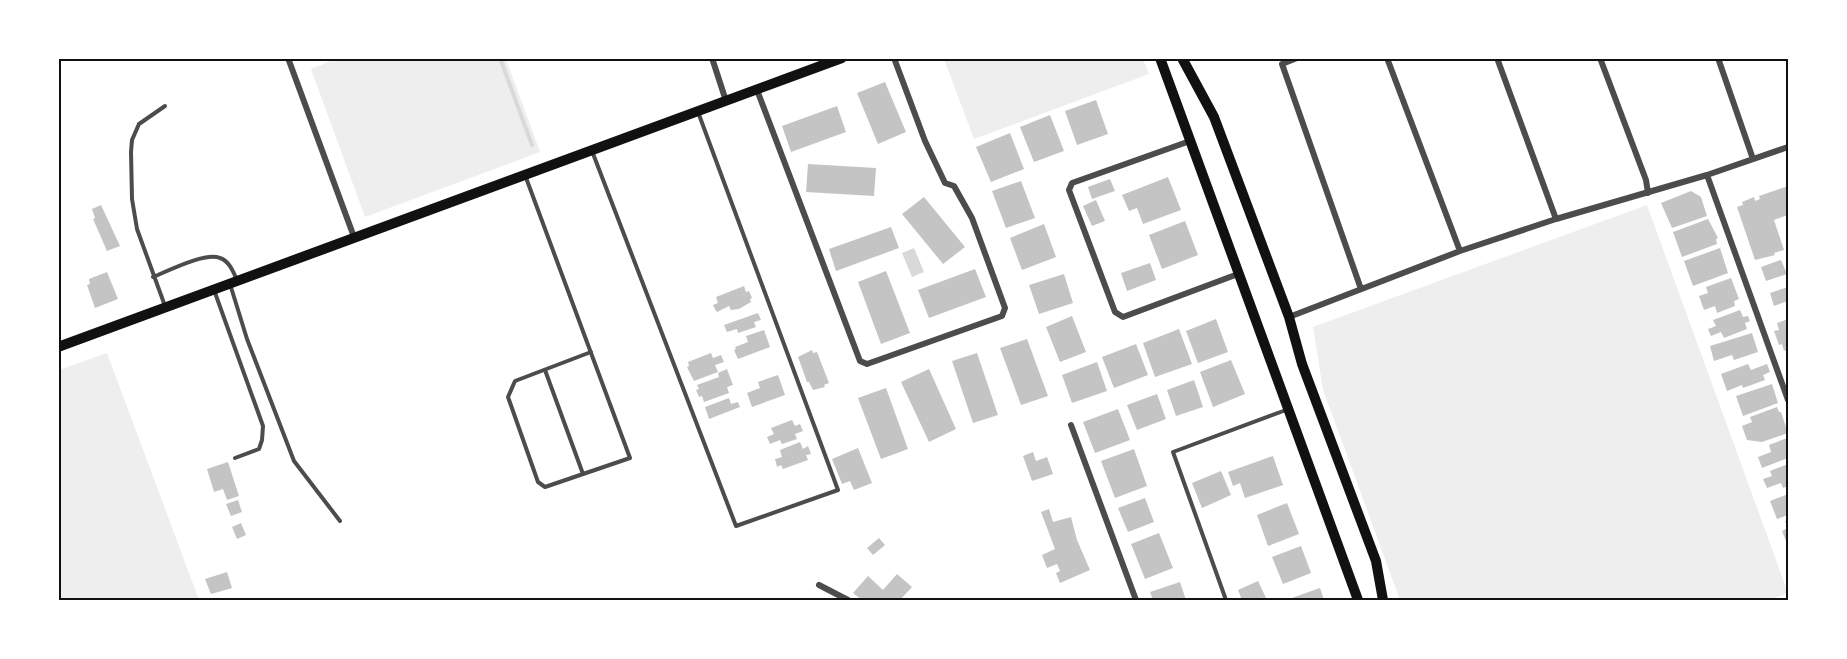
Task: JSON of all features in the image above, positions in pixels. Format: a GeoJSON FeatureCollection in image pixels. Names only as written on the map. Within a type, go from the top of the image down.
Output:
{"type":"FeatureCollection","features":[{"type":"Feature","properties":{"kind":"main road"},"geometry":{"type":"LineString","coordinates":[[58,347],[842,58]]}},
{"type":"Feature","properties":{"kind":"main road"},"geometry":{"type":"LineString","coordinates":[[1160,58],[1358,600]]}},
{"type":"Feature","properties":{"kind":"main road"},"geometry":{"type":"LineString","coordinates":[[1182,58],[1214,117],[1289,317],[1302,364],[1376,561],[1383,600]]}},
{"type":"Feature","properties":{"kind":"street"},"geometry":{"type":"LineString","coordinates":[[288,58],[354,237]]}},
{"type":"Feature","properties":{"kind":"street"},"geometry":{"type":"LineString","coordinates":[[712,58],[726,102]]}},
{"type":"Feature","properties":{"kind":"street"},"geometry":{"type":"LineString","coordinates":[[757,90],[860,361],[867,364],[1002,316],[1005,308],[972,218],[954,186],[945,183],[925,141],[894,58]]}},
{"type":"Feature","properties":{"kind":"street"},"geometry":{"type":"LineString","coordinates":[[1297,58],[1282,64],[1361,289]]}},
{"type":"Feature","properties":{"kind":"street"},"geometry":{"type":"LineString","coordinates":[[1387,58],[1460,251]]}},
{"type":"Feature","properties":{"kind":"street"},"geometry":{"type":"LineString","coordinates":[[1497,58],[1556,219]]}},
{"type":"Feature","properties":{"kind":"street"},"geometry":{"type":"LineString","coordinates":[[1600,58],[1646,180],[1648,193]]}},
{"type":"Feature","properties":{"kind":"street"},"geometry":{"type":"LineString","coordinates":[[1718,58],[1754,159]]}},
{"type":"Feature","properties":{"kind":"street"},"geometry":{"type":"LineString","coordinates":[[1190,141],[1072,183],[1069,190],[1114,312],[1123,317],[1238,274]]}},
{"type":"Feature","properties":{"kind":"street"},"geometry":{"type":"LineString","coordinates":[[1289,317],[1460,251],[1556,219],[1707,175],[1788,147]]}},
{"type":"Feature","properties":{"kind":"street"},"geometry":{"type":"LineString","coordinates":[[1707,175],[1788,400]]}},
{"type":"Feature","properties":{"kind":"street"},"geometry":{"type":"LineString","coordinates":[[1071,425],[1136,600]]}},
{"type":"Feature","properties":{"kind":"street"},"geometry":{"type":"LineString","coordinates":[[819,585],[848,600]]}},
{"type":"Feature","properties":{"kind":"lane"},"geometry":{"type":"LineString","coordinates":[[165,106],[139,124],[132,140],[131,152],[132,199],[137,229],[165,307]]}},
{"type":"Feature","properties":{"kind":"lane"},"geometry":{"type":"LineString","coordinates":[[592,150],[736,526],[828,494],[838,490],[698,112]]}},
{"type":"Feature","properties":{"kind":"lane"},"geometry":{"type":"LineString","coordinates":[[525,174],[591,352],[630,458],[544,487],[538,482],[508,397],[515,381],[591,352]]}},
{"type":"Feature","properties":{"kind":"lane"},"geometry":{"type":"LineString","coordinates":[[153,277],[206,257],[219,257],[229,264],[247,339],[294,461],[340,521]]}},
{"type":"Feature","properties":{"kind":"lane"},"geometry":{"type":"LineString","coordinates":[[214,289],[263,426],[259,449],[235,458]]}},
{"type":"Feature","properties":{"kind":"lane"},"geometry":{"type":"LineString","coordinates":[[545,370],[584,474]]}},
{"type":"Feature","properties":{"kind":"lane"},"geometry":{"type":"LineString","coordinates":[[1226,600],[1173,452],[1287,410]]}},
{"type":"Feature","properties":{"kind":"shaded area"},"geometry":{"type":"Polygon","coordinates":[[[338,58],[506,59],[540,152],[365,217],[311,69],[338,58]]]}},
{"type":"Feature","properties":{"kind":"shaded area"},"geometry":{"type":"Polygon","coordinates":[[[944,59],[1143,59],[1149,74],[974,139],[944,59]]]}},
{"type":"Feature","properties":{"kind":"shaded area"},"geometry":{"type":"Polygon","coordinates":[[[1647,205],[1788,593],[1768,600],[1400,600],[1323,390],[1313,327],[1647,205]]]}},
{"type":"Feature","properties":{"kind":"shaded area"},"geometry":{"type":"Polygon","coordinates":[[[914,248],[924,272],[912,277],[902,253],[914,248]]]}},
{"type":"Feature","properties":{"kind":"shaded area"},"geometry":{"type":"Polygon","coordinates":[[[107,353],[199,600],[59,600],[59,370],[107,353]]]}},
{"type":"Feature","properties":{"kind":"building"},"geometry":{"type":"Polygon","coordinates":[[[885,82],[906,132],[878,144],[857,93],[885,82]]]}},
{"type":"Feature","properties":{"kind":"building"},"geometry":{"type":"Polygon","coordinates":[[[1096,100],[1108,134],[1077,145],[1065,111],[1096,100]]]}},
{"type":"Feature","properties":{"kind":"building"},"geometry":{"type":"Polygon","coordinates":[[[837,106],[846,132],[791,152],[782,126],[837,106]]]}},
{"type":"Feature","properties":{"kind":"building"},"geometry":{"type":"Polygon","coordinates":[[[1050,115],[1064,151],[1034,162],[1020,127],[1050,115]]]}},
{"type":"Feature","properties":{"kind":"building"},"geometry":{"type":"Polygon","coordinates":[[[1010,133],[1024,169],[991,182],[976,147],[1010,133]]]}},
{"type":"Feature","properties":{"kind":"building"},"geometry":{"type":"Polygon","coordinates":[[[808,164],[876,168],[874,196],[806,192],[808,164]]]}},
{"type":"Feature","properties":{"kind":"building"},"geometry":{"type":"Polygon","coordinates":[[[1168,177],[1181,210],[1143,224],[1137,208],[1129,211],[1122,195],[1168,177]]]}},
{"type":"Feature","properties":{"kind":"building"},"geometry":{"type":"Polygon","coordinates":[[[1110,179],[1115,191],[1092,199],[1088,187],[1110,179]]]}},
{"type":"Feature","properties":{"kind":"building"},"geometry":{"type":"Polygon","coordinates":[[[1021,181],[1035,218],[1006,228],[992,191],[1021,181]]]}},
{"type":"Feature","properties":{"kind":"building"},"geometry":{"type":"Polygon","coordinates":[[[1788,186],[1788,215],[1774,220],[1784,250],[1755,260],[1737,207],[1754,197],[1755,201],[1760,199],[1759,196],[1788,186]]]}},
{"type":"Feature","properties":{"kind":"building"},"geometry":{"type":"Polygon","coordinates":[[[1691,191],[1701,197],[1707,216],[1672,228],[1661,203],[1691,191]]]}},
{"type":"Feature","properties":{"kind":"building"},"geometry":{"type":"Polygon","coordinates":[[[924,197],[965,247],[943,264],[902,214],[924,197]]]}},
{"type":"Feature","properties":{"kind":"building"},"geometry":{"type":"Polygon","coordinates":[[[1096,200],[1105,221],[1092,226],[1083,206],[1096,200]]]}},
{"type":"Feature","properties":{"kind":"building"},"geometry":{"type":"Polygon","coordinates":[[[101,205],[120,246],[107,251],[93,219],[95,218],[92,209],[101,205]]]}},
{"type":"Feature","properties":{"kind":"building"},"geometry":{"type":"Polygon","coordinates":[[[1708,219],[1718,238],[1716,239],[1717,244],[1682,257],[1673,232],[1708,219]]]}},
{"type":"Feature","properties":{"kind":"building"},"geometry":{"type":"Polygon","coordinates":[[[1185,221],[1198,255],[1162,269],[1149,235],[1185,221]]]}},
{"type":"Feature","properties":{"kind":"building"},"geometry":{"type":"Polygon","coordinates":[[[1044,224],[1056,257],[1022,270],[1010,238],[1044,224]]]}},
{"type":"Feature","properties":{"kind":"building"},"geometry":{"type":"Polygon","coordinates":[[[891,227],[899,248],[836,271],[829,249],[891,227]]]}},
{"type":"Feature","properties":{"kind":"building"},"geometry":{"type":"Polygon","coordinates":[[[1720,248],[1728,273],[1693,286],[1684,261],[1720,248]]]}},
{"type":"Feature","properties":{"kind":"building"},"geometry":{"type":"Polygon","coordinates":[[[1781,260],[1787,274],[1766,281],[1761,267],[1781,260]]]}},
{"type":"Feature","properties":{"kind":"building"},"geometry":{"type":"Polygon","coordinates":[[[1150,263],[1156,280],[1127,291],[1121,273],[1150,263]]]}},
{"type":"Feature","properties":{"kind":"building"},"geometry":{"type":"Polygon","coordinates":[[[975,269],[986,297],[929,318],[918,290],[975,269]]]}},
{"type":"Feature","properties":{"kind":"building"},"geometry":{"type":"Polygon","coordinates":[[[886,271],[910,333],[881,344],[858,282],[886,271]]]}},
{"type":"Feature","properties":{"kind":"building"},"geometry":{"type":"Polygon","coordinates":[[[107,272],[118,299],[95,308],[87,285],[90,284],[89,279],[107,272]]]}},
{"type":"Feature","properties":{"kind":"building"},"geometry":{"type":"Polygon","coordinates":[[[1064,274],[1073,303],[1039,314],[1029,285],[1064,274]]]}},
{"type":"Feature","properties":{"kind":"building"},"geometry":{"type":"Polygon","coordinates":[[[1731,278],[1739,299],[1734,301],[1735,306],[1717,313],[1715,306],[1704,310],[1699,296],[1708,293],[1706,287],[1731,278]]]}},
{"type":"Feature","properties":{"kind":"building"},"geometry":{"type":"Polygon","coordinates":[[[744,286],[746,292],[749,291],[751,302],[739,309],[731,310],[729,306],[716,311],[713,305],[718,303],[716,297],[744,286]]]}},
{"type":"Feature","properties":{"kind":"building"},"geometry":{"type":"Polygon","coordinates":[[[1788,287],[1788,301],[1774,306],[1770,293],[1788,287]]]}},
{"type":"Feature","properties":{"kind":"building"},"geometry":{"type":"Polygon","coordinates":[[[1740,310],[1743,317],[1748,316],[1750,321],[1745,323],[1747,329],[1724,338],[1721,332],[1711,336],[1708,329],[1716,326],[1713,320],[1740,310]]]}},
{"type":"Feature","properties":{"kind":"building"},"geometry":{"type":"Polygon","coordinates":[[[758,313],[761,320],[754,322],[756,327],[738,333],[737,329],[727,332],[724,325],[758,313]]]}},
{"type":"Feature","properties":{"kind":"building"},"geometry":{"type":"Polygon","coordinates":[[[1072,316],[1086,352],[1060,362],[1046,327],[1072,316]]]}},
{"type":"Feature","properties":{"kind":"building"},"geometry":{"type":"Polygon","coordinates":[[[1216,319],[1228,352],[1198,363],[1186,331],[1216,319]]]}},
{"type":"Feature","properties":{"kind":"building"},"geometry":{"type":"Polygon","coordinates":[[[1788,319],[1788,349],[1784,351],[1774,331],[1779,330],[1777,323],[1788,319]]]}},
{"type":"Feature","properties":{"kind":"building"},"geometry":{"type":"Polygon","coordinates":[[[1179,329],[1192,364],[1155,377],[1143,343],[1179,329]]]}},
{"type":"Feature","properties":{"kind":"building"},"geometry":{"type":"Polygon","coordinates":[[[764,330],[770,347],[738,359],[735,347],[748,342],[746,336],[764,330]]]}},
{"type":"Feature","properties":{"kind":"building"},"geometry":{"type":"Polygon","coordinates":[[[1752,333],[1758,352],[1734,360],[1732,355],[1714,361],[1710,346],[1752,333]]]}},
{"type":"Feature","properties":{"kind":"building"},"geometry":{"type":"Polygon","coordinates":[[[1027,339],[1048,396],[1021,405],[1000,348],[1027,339]]]}},
{"type":"Feature","properties":{"kind":"building"},"geometry":{"type":"Polygon","coordinates":[[[1136,344],[1148,375],[1114,388],[1102,357],[1136,344]]]}},
{"type":"Feature","properties":{"kind":"building"},"geometry":{"type":"Polygon","coordinates":[[[812,350],[813,353],[817,352],[829,383],[824,385],[825,387],[813,390],[807,382],[798,357],[812,350]]]}},
{"type":"Feature","properties":{"kind":"building"},"geometry":{"type":"Polygon","coordinates":[[[711,353],[713,358],[721,355],[724,362],[715,365],[718,372],[694,381],[687,367],[688,362],[711,353]]]}},
{"type":"Feature","properties":{"kind":"building"},"geometry":{"type":"Polygon","coordinates":[[[977,353],[998,415],[973,423],[952,361],[977,353]]]}},
{"type":"Feature","properties":{"kind":"building"},"geometry":{"type":"Polygon","coordinates":[[[1231,360],[1245,394],[1213,407],[1200,372],[1231,360]]]}},
{"type":"Feature","properties":{"kind":"building"},"geometry":{"type":"Polygon","coordinates":[[[1097,362],[1107,391],[1072,403],[1062,375],[1097,362]]]}},
{"type":"Feature","properties":{"kind":"building"},"geometry":{"type":"Polygon","coordinates":[[[1748,364],[1751,370],[1767,364],[1770,372],[1763,375],[1765,380],[1727,391],[1721,374],[1748,364]]]}},
{"type":"Feature","properties":{"kind":"building"},"geometry":{"type":"Polygon","coordinates":[[[727,369],[733,385],[727,387],[729,393],[704,402],[696,390],[699,389],[697,385],[719,377],[718,373],[727,369]]]}},
{"type":"Feature","properties":{"kind":"building"},"geometry":{"type":"Polygon","coordinates":[[[929,369],[956,429],[929,442],[901,382],[929,369]]]}},
{"type":"Feature","properties":{"kind":"building"},"geometry":{"type":"Polygon","coordinates":[[[778,375],[785,395],[752,407],[747,393],[760,388],[758,382],[778,375]]]}},
{"type":"Feature","properties":{"kind":"building"},"geometry":{"type":"Polygon","coordinates":[[[1194,380],[1203,407],[1176,416],[1167,390],[1194,380]]]}},
{"type":"Feature","properties":{"kind":"building"},"geometry":{"type":"Polygon","coordinates":[[[1772,384],[1778,403],[1743,416],[1736,396],[1772,384]]]}},
{"type":"Feature","properties":{"kind":"building"},"geometry":{"type":"Polygon","coordinates":[[[886,388],[908,449],[881,459],[858,398],[886,388]]]}},
{"type":"Feature","properties":{"kind":"building"},"geometry":{"type":"Polygon","coordinates":[[[1157,394],[1166,419],[1137,430],[1127,405],[1157,394]]]}},
{"type":"Feature","properties":{"kind":"building"},"geometry":{"type":"Polygon","coordinates":[[[729,398],[731,404],[738,402],[740,407],[709,419],[705,407],[729,398]]]}},
{"type":"Feature","properties":{"kind":"building"},"geometry":{"type":"Polygon","coordinates":[[[1777,407],[1788,433],[1762,442],[1747,440],[1742,426],[1752,422],[1750,417],[1777,407]]]}},
{"type":"Feature","properties":{"kind":"building"},"geometry":{"type":"Polygon","coordinates":[[[1118,409],[1130,440],[1095,453],[1083,422],[1118,409]]]}},
{"type":"Feature","properties":{"kind":"building"},"geometry":{"type":"Polygon","coordinates":[[[792,420],[795,426],[800,424],[803,431],[795,434],[797,439],[782,444],[780,440],[770,444],[767,437],[774,434],[771,428],[792,420]]]}},
{"type":"Feature","properties":{"kind":"building"},"geometry":{"type":"Polygon","coordinates":[[[1787,438],[1788,458],[1762,468],[1758,457],[1771,452],[1769,445],[1787,438]]]}},
{"type":"Feature","properties":{"kind":"building"},"geometry":{"type":"Polygon","coordinates":[[[800,442],[803,449],[808,446],[811,454],[806,455],[808,460],[783,469],[781,465],[777,467],[775,459],[782,457],[780,450],[800,442]]]}},
{"type":"Feature","properties":{"kind":"building"},"geometry":{"type":"Polygon","coordinates":[[[858,448],[872,483],[854,490],[850,481],[842,484],[832,459],[858,448]]]}},
{"type":"Feature","properties":{"kind":"building"},"geometry":{"type":"Polygon","coordinates":[[[1134,449],[1147,486],[1115,498],[1101,461],[1134,449]]]}},
{"type":"Feature","properties":{"kind":"building"},"geometry":{"type":"Polygon","coordinates":[[[1033,452],[1036,461],[1047,457],[1053,474],[1032,481],[1023,456],[1033,452]]]}},
{"type":"Feature","properties":{"kind":"building"},"geometry":{"type":"Polygon","coordinates":[[[1273,456],[1283,485],[1245,498],[1240,483],[1233,486],[1228,472],[1273,456]]]}},
{"type":"Feature","properties":{"kind":"building"},"geometry":{"type":"Polygon","coordinates":[[[228,462],[239,496],[227,500],[223,489],[214,492],[207,469],[228,462]]]}},
{"type":"Feature","properties":{"kind":"building"},"geometry":{"type":"Polygon","coordinates":[[[1788,464],[1788,486],[1783,488],[1781,483],[1767,488],[1763,479],[1772,476],[1770,471],[1788,464]]]}},
{"type":"Feature","properties":{"kind":"building"},"geometry":{"type":"Polygon","coordinates":[[[1221,471],[1231,495],[1202,508],[1192,483],[1221,471]]]}},
{"type":"Feature","properties":{"kind":"building"},"geometry":{"type":"Polygon","coordinates":[[[1788,494],[1788,515],[1777,519],[1770,501],[1788,494]]]}},
{"type":"Feature","properties":{"kind":"building"},"geometry":{"type":"Polygon","coordinates":[[[1145,498],[1154,522],[1128,532],[1118,508],[1145,498]]]}},
{"type":"Feature","properties":{"kind":"building"},"geometry":{"type":"Polygon","coordinates":[[[238,500],[242,512],[231,516],[226,504],[238,500]]]}},
{"type":"Feature","properties":{"kind":"building"},"geometry":{"type":"Polygon","coordinates":[[[1287,503],[1299,534],[1268,546],[1257,515],[1287,503]]]}},
{"type":"Feature","properties":{"kind":"building"},"geometry":{"type":"Polygon","coordinates":[[[1049,509],[1053,522],[1071,517],[1077,540],[1090,570],[1060,583],[1056,573],[1060,571],[1057,564],[1047,568],[1042,555],[1055,549],[1041,512],[1049,509]]]}},
{"type":"Feature","properties":{"kind":"building"},"geometry":{"type":"Polygon","coordinates":[[[241,523],[246,535],[237,539],[232,527],[241,523]]]}},
{"type":"Feature","properties":{"kind":"building"},"geometry":{"type":"Polygon","coordinates":[[[1788,528],[1788,546],[1782,531],[1788,528]]]}},
{"type":"Feature","properties":{"kind":"building"},"geometry":{"type":"Polygon","coordinates":[[[1159,533],[1173,568],[1145,579],[1131,544],[1159,533]]]}},
{"type":"Feature","properties":{"kind":"building"},"geometry":{"type":"Polygon","coordinates":[[[879,538],[885,545],[873,555],[867,548],[879,538]]]}},
{"type":"Feature","properties":{"kind":"building"},"geometry":{"type":"Polygon","coordinates":[[[1301,546],[1311,573],[1283,584],[1272,557],[1301,546]]]}},
{"type":"Feature","properties":{"kind":"building"},"geometry":{"type":"Polygon","coordinates":[[[227,572],[232,588],[211,594],[205,579],[227,572]]]}},
{"type":"Feature","properties":{"kind":"building"},"geometry":{"type":"Polygon","coordinates":[[[897,574],[912,587],[900,600],[862,600],[853,593],[868,576],[883,590],[897,574]]]}},
{"type":"Feature","properties":{"kind":"building"},"geometry":{"type":"Polygon","coordinates":[[[1258,581],[1267,600],[1242,600],[1238,590],[1258,581]]]}},
{"type":"Feature","properties":{"kind":"building"},"geometry":{"type":"Polygon","coordinates":[[[1180,582],[1186,600],[1153,600],[1150,592],[1180,582]]]}},
{"type":"Feature","properties":{"kind":"building"},"geometry":{"type":"Polygon","coordinates":[[[1320,588],[1324,600],[1286,600],[1320,588]]]}},
{"type":"Feature","properties":{"kind":"waterway"},"geometry":{"type":"LineString","coordinates":[[500,58],[532,145]]}}]}
